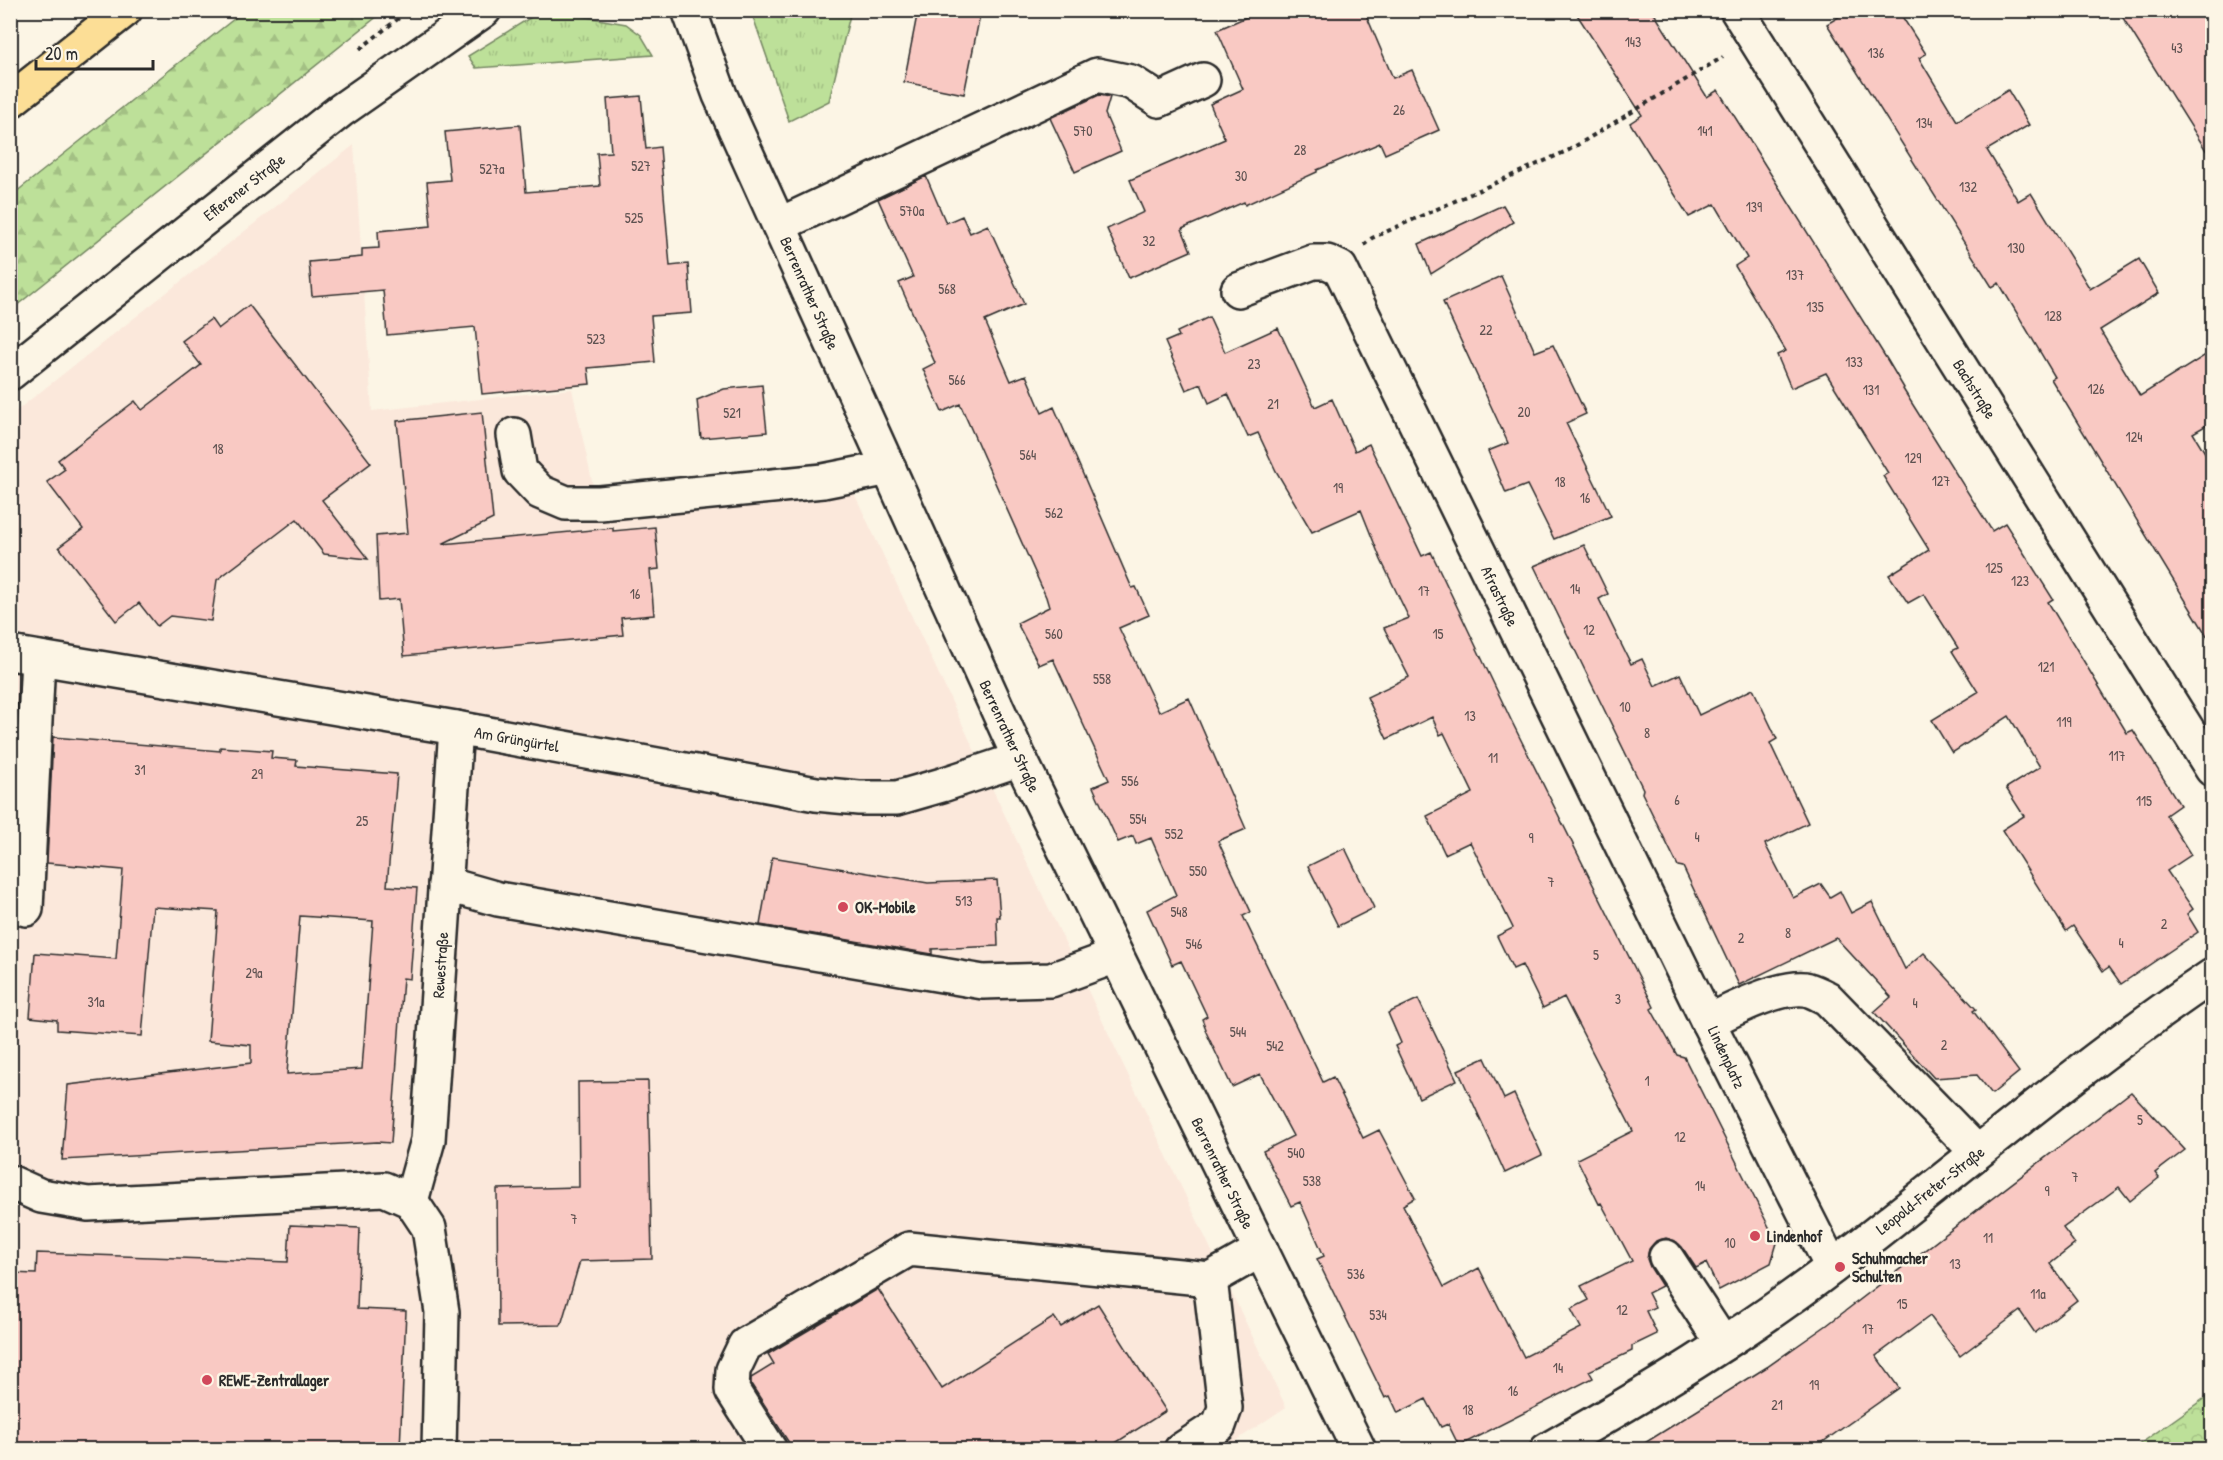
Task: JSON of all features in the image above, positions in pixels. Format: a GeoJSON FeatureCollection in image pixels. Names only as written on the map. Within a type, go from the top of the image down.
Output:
{"type":"FeatureCollection","features":[{"type":"Feature","properties":{"kind":"highway"},"geometry":{"type":"LineString","coordinates":[[10,100],[125,10]]}},
{"type":"Feature","properties":{"kind":"street","name":"Efferener Straße"},"geometry":{"type":"LineString","coordinates":[[10,373],[340,111],[484,10]]}},
{"type":"Feature","properties":{"kind":"street","name":"Berrenrather Straße"},"geometry":{"type":"LineString","coordinates":[[688,10],[720,95],[1020,759],[1359,1449]]}},
{"type":"Feature","properties":{"kind":"street","name":"Bachstraße"},"geometry":{"type":"LineString","coordinates":[[1737,10],[2212,769]]}},
{"type":"Feature","properties":{"kind":"street"},"geometry":{"type":"LineString","coordinates":[[779,225],[1097,75],[1131,82],[1159,100],[1203,80]]}},
{"type":"Feature","properties":{"kind":"street"},"geometry":{"type":"LineString","coordinates":[[1238,290],[1313,262],[1327,262],[1340,268]]}},
{"type":"Feature","properties":{"kind":"street","name":"Afrastraße"},"geometry":{"type":"LineString","coordinates":[[1340,268],[1708,1022]]}},
{"type":"Feature","properties":{"kind":"street"},"geometry":{"type":"LineString","coordinates":[[514,435],[520,471],[540,492],[566,502],[600,503],[823,482],[889,468]]}},
{"type":"Feature","properties":{"kind":"street"},"geometry":{"type":"LineString","coordinates":[[24,656],[26,909]]}},
{"type":"Feature","properties":{"kind":"street","name":"Am Grüngürtel"},"geometry":{"type":"LineString","coordinates":[[24,656],[456,728],[816,794],[859,798],[897,798],[1020,759]]}},
{"type":"Feature","properties":{"kind":"street","name":"Rewestraße"},"geometry":{"type":"LineString","coordinates":[[411,1201],[428,1140],[456,728]]}},
{"type":"Feature","properties":{"kind":"street"},"geometry":{"type":"LineString","coordinates":[[446,884],[498,899],[983,982],[1051,980],[1116,956]]}},
{"type":"Feature","properties":{"kind":"street","name":"Leopold-Freter-Straße"},"geometry":{"type":"LineString","coordinates":[[1547,1449],[1620,1409],[1723,1344],[1832,1267],[2149,1019],[2212,976]]}},
{"type":"Feature","properties":{"kind":"street","name":"Lindenplatz"},"geometry":{"type":"LineString","coordinates":[[1832,1267],[1708,1022],[1737,1006],[1786,991],[1805,989],[1827,998],[1977,1152]]}},
{"type":"Feature","properties":{"kind":"street"},"geometry":{"type":"LineString","coordinates":[[10,1182],[41,1196],[88,1203],[384,1189],[411,1201],[429,1228],[442,1312],[439,1449]]}},
{"type":"Feature","properties":{"kind":"street"},"geometry":{"type":"LineString","coordinates":[[770,1449],[732,1389],[733,1370],[745,1345],[909,1249],[1210,1279],[1261,1250]]}},
{"type":"Feature","properties":{"kind":"street"},"geometry":{"type":"LineString","coordinates":[[1666,1257],[1723,1344]]}},
{"type":"Feature","properties":{"kind":"street"},"geometry":{"type":"LineString","coordinates":[[1181,1449],[1219,1425],[1225,1408],[1210,1279]]}},
{"type":"Feature","properties":{"kind":"path"},"geometry":{"type":"LineString","coordinates":[[1340,268],[1372,238],[1569,150],[1754,38]]}},
{"type":"Feature","properties":{"kind":"shaded area"},"geometry":{"type":"Polygon","coordinates":[[[354,145],[372,411],[572,389],[595,495],[841,465],[1286,1407],[1222,1450],[11,1450],[11,415],[354,145]]]}},
{"type":"Feature","properties":{"kind":"green space"},"geometry":{"type":"Polygon","coordinates":[[[244,11],[384,11],[11,310],[11,196],[244,11]]]}},
{"type":"Feature","properties":{"kind":"green space"},"geometry":{"type":"Polygon","coordinates":[[[541,11],[565,11],[626,24],[641,35],[653,55],[476,68],[468,56],[541,11]]]}},
{"type":"Feature","properties":{"kind":"green space"},"geometry":{"type":"Polygon","coordinates":[[[751,11],[851,11],[829,101],[789,121],[751,11]]]}},
{"type":"Feature","properties":{"kind":"green space"},"geometry":{"type":"Polygon","coordinates":[[[2212,1393],[2212,1449],[2133,1449],[2212,1393]]]}},
{"type":"Feature","properties":{"kind":"building"},"geometry":{"type":"Polygon","coordinates":[[[918,10],[981,10],[964,94],[904,82],[918,10]]]}},
{"type":"Feature","properties":{"kind":"building"},"geometry":{"type":"Polygon","coordinates":[[[1262,10],[1364,10],[1393,78],[1412,70],[1439,130],[1385,154],[1380,143],[1245,205],[1244,202],[1182,229],[1191,251],[1129,278],[1107,229],[1144,212],[1130,180],[1225,139],[1210,104],[1243,89],[1217,30],[1262,10]]]}},
{"type":"Feature","properties":{"kind":"building"},"geometry":{"type":"Polygon","coordinates":[[[1574,10],[1652,10],[1707,97],[1718,90],[1992,531],[2005,523],[2053,599],[2048,602],[2127,733],[2133,730],[2180,805],[2166,815],[2191,855],[2167,871],[2193,909],[2187,914],[2198,932],[2121,984],[2109,967],[2103,971],[2073,926],[2066,931],[2002,830],[2024,816],[2006,788],[2040,767],[2009,716],[1952,753],[1932,720],[1978,692],[1952,651],[1958,648],[1924,594],[1908,603],[1889,575],[1929,550],[1883,476],[1888,473],[1826,373],[1791,388],[1777,355],[1786,351],[1735,266],[1747,258],[1715,204],[1689,217],[1630,123],[1642,115],[1574,10]]]}},
{"type":"Feature","properties":{"kind":"building"},"geometry":{"type":"Polygon","coordinates":[[[1850,10],[1898,10],[1926,54],[1919,58],[1957,121],[2008,90],[2029,125],[1987,150],[2018,201],[2031,193],[2090,289],[2139,259],[2159,293],[2100,330],[2140,396],[2212,351],[2212,422],[2193,433],[2212,464],[2212,644],[2051,379],[2055,377],[1999,283],[1992,287],[1827,24],[1850,10]]]}},
{"type":"Feature","properties":{"kind":"building"},"geometry":{"type":"Polygon","coordinates":[[[2118,10],[2201,10],[2212,28],[2212,160],[2118,10]]]}},
{"type":"Feature","properties":{"kind":"building"},"geometry":{"type":"Polygon","coordinates":[[[1099,95],[1110,97],[1105,114],[1121,151],[1075,172],[1050,118],[1099,95]]]}},
{"type":"Feature","properties":{"kind":"building"},"geometry":{"type":"Polygon","coordinates":[[[641,96],[646,149],[660,147],[670,266],[688,264],[692,313],[651,316],[655,362],[588,368],[590,384],[482,394],[475,327],[387,335],[383,290],[312,296],[309,262],[362,257],[362,249],[379,248],[378,231],[431,226],[427,182],[450,180],[445,132],[520,125],[526,192],[600,186],[597,153],[611,152],[607,99],[641,96]]]}},
{"type":"Feature","properties":{"kind":"building"},"geometry":{"type":"Polygon","coordinates":[[[926,176],[946,223],[962,216],[970,233],[988,225],[1024,304],[985,321],[1011,381],[1026,375],[1042,413],[1054,407],[1132,588],[1136,587],[1149,615],[1119,628],[1159,712],[1189,698],[1246,829],[1218,841],[1251,912],[1243,916],[1323,1082],[1333,1077],[1363,1138],[1379,1130],[1415,1198],[1403,1205],[1444,1287],[1479,1268],[1524,1357],[1581,1328],[1571,1309],[1589,1300],[1581,1286],[1632,1261],[1601,1203],[1599,1204],[1577,1159],[1633,1131],[1564,997],[1543,1008],[1522,965],[1513,969],[1497,936],[1513,928],[1470,842],[1445,854],[1427,816],[1473,793],[1444,733],[1440,735],[1432,717],[1387,739],[1367,697],[1409,677],[1384,628],[1409,618],[1381,560],[1361,510],[1312,532],[1276,471],[1258,433],[1248,437],[1228,394],[1209,403],[1201,384],[1186,390],[1165,342],[1179,336],[1177,332],[1209,317],[1225,352],[1278,328],[1315,407],[1332,399],[1355,451],[1369,444],[1422,556],[1431,552],[1512,722],[1654,1007],[1651,1009],[1677,1055],[1684,1057],[1777,1243],[1771,1263],[1719,1290],[1706,1263],[1696,1268],[1682,1247],[1675,1241],[1666,1238],[1656,1241],[1649,1249],[1647,1259],[1662,1286],[1648,1293],[1655,1307],[1646,1311],[1657,1334],[1632,1346],[1632,1351],[1589,1371],[1593,1378],[1459,1446],[1448,1424],[1441,1427],[1426,1399],[1398,1413],[1390,1396],[1385,1398],[1317,1259],[1324,1256],[1300,1202],[1291,1206],[1263,1151],[1293,1136],[1260,1074],[1232,1087],[1205,1030],[1202,1019],[1207,1016],[1181,961],[1172,965],[1147,910],[1176,895],[1151,838],[1136,844],[1133,836],[1118,842],[1093,787],[1109,780],[1053,659],[1039,665],[1017,623],[1049,607],[1046,597],[960,404],[942,412],[923,369],[935,363],[899,283],[913,277],[878,199],[926,176]]]}},
{"type":"Feature","properties":{"kind":"building"},"geometry":{"type":"Polygon","coordinates":[[[1503,205],[1513,222],[1431,274],[1419,244],[1503,205]]]}},
{"type":"Feature","properties":{"kind":"building"},"geometry":{"type":"Polygon","coordinates":[[[1501,276],[1535,352],[1553,345],[1586,414],[1566,423],[1611,516],[1554,539],[1527,485],[1506,493],[1488,451],[1508,443],[1443,302],[1501,276]]]}},
{"type":"Feature","properties":{"kind":"building"},"geometry":{"type":"Polygon","coordinates":[[[249,305],[371,463],[322,500],[368,559],[324,554],[297,519],[217,580],[211,621],[170,616],[157,626],[139,603],[116,621],[59,547],[83,529],[47,482],[65,469],[58,460],[135,401],[142,410],[201,365],[182,341],[211,319],[218,329],[249,305]]]}},
{"type":"Feature","properties":{"kind":"building"},"geometry":{"type":"Polygon","coordinates":[[[762,385],[767,432],[701,438],[697,400],[724,389],[762,385]]]}},
{"type":"Feature","properties":{"kind":"building"},"geometry":{"type":"Polygon","coordinates":[[[482,412],[493,519],[442,544],[613,528],[613,531],[655,527],[659,569],[650,570],[654,615],[621,618],[623,635],[404,656],[399,599],[379,601],[376,536],[408,533],[397,421],[482,412]]]}},
{"type":"Feature","properties":{"kind":"building"},"geometry":{"type":"Polygon","coordinates":[[[1584,545],[1608,594],[1599,599],[1631,664],[1642,659],[1655,686],[1680,674],[1699,715],[1753,689],[1777,739],[1770,743],[1808,823],[1765,844],[1793,898],[1821,884],[1830,897],[1840,891],[1851,913],[1872,902],[1905,969],[1924,953],[1976,1009],[1973,1011],[2019,1072],[1992,1094],[1977,1075],[1934,1078],[1874,1012],[1891,997],[1836,938],[1739,985],[1683,867],[1678,866],[1642,793],[1643,789],[1534,566],[1584,545]]]}},
{"type":"Feature","properties":{"kind":"building"},"geometry":{"type":"Polygon","coordinates":[[[10,734],[16,735],[10,841],[10,734]]]}},
{"type":"Feature","properties":{"kind":"building"},"geometry":{"type":"Polygon","coordinates":[[[53,737],[220,751],[220,747],[272,751],[271,758],[297,760],[296,766],[397,774],[387,886],[417,888],[410,979],[403,978],[391,1143],[62,1160],[68,1085],[251,1063],[251,1045],[208,1041],[218,911],[153,907],[142,1036],[57,1030],[57,1020],[30,1017],[35,953],[116,959],[123,870],[47,863],[53,737]],[[300,916],[287,1074],[362,1069],[373,921],[300,916]]]}},
{"type":"Feature","properties":{"kind":"building"},"geometry":{"type":"Polygon","coordinates":[[[1345,848],[1374,908],[1338,926],[1308,866],[1345,848]]]}},
{"type":"Feature","properties":{"kind":"building"},"geometry":{"type":"Polygon","coordinates":[[[772,857],[928,883],[997,880],[1000,917],[997,917],[998,946],[932,949],[932,954],[760,925],[772,857]]]}},
{"type":"Feature","properties":{"kind":"building"},"geometry":{"type":"Polygon","coordinates":[[[1418,999],[1457,1080],[1419,1098],[1395,1046],[1401,1043],[1388,1013],[1418,999]]]}},
{"type":"Feature","properties":{"kind":"building"},"geometry":{"type":"Polygon","coordinates":[[[1485,1058],[1504,1099],[1514,1094],[1542,1155],[1505,1173],[1458,1070],[1485,1058]]]}},
{"type":"Feature","properties":{"kind":"building"},"geometry":{"type":"Polygon","coordinates":[[[648,1081],[652,1259],[580,1261],[561,1325],[498,1326],[497,1189],[579,1187],[578,1082],[648,1081]]]}},
{"type":"Feature","properties":{"kind":"building"},"geometry":{"type":"Polygon","coordinates":[[[2131,1092],[2185,1150],[2155,1173],[2159,1178],[2130,1201],[2119,1187],[2063,1228],[2075,1244],[2050,1264],[2077,1300],[2035,1333],[2020,1311],[1960,1356],[1930,1316],[1876,1356],[1899,1388],[1813,1449],[1635,1449],[1767,1367],[1827,1325],[2131,1092]]]}},
{"type":"Feature","properties":{"kind":"building","name":"REWE-Zentrallager"},"geometry":{"type":"Polygon","coordinates":[[[290,1225],[360,1228],[357,1309],[406,1311],[400,1449],[10,1449],[10,1273],[36,1274],[37,1253],[288,1262],[290,1225]]]}},
{"type":"Feature","properties":{"kind":"building"},"geometry":{"type":"Polygon","coordinates":[[[878,1289],[942,1389],[1054,1317],[1061,1327],[1098,1304],[1166,1411],[1106,1449],[793,1449],[751,1384],[751,1378],[774,1364],[768,1354],[878,1289]]]}},
{"type":"Feature","properties":{"kind":"place","name":"OK-Mobile"},"geometry":{"type":"Point","coordinates":[843,907]}},
{"type":"Feature","properties":{"kind":"place","name":"Lindenhof"},"geometry":{"type":"Point","coordinates":[1755,1236]}},
{"type":"Feature","properties":{"kind":"place","name":"Schuhmacher Schulten"},"geometry":{"type":"Point","coordinates":[1840,1267]}},
{"type":"Feature","properties":{"kind":"place","name":"REWE-Zentrallager"},"geometry":{"type":"Point","coordinates":[207,1380]}}]}
